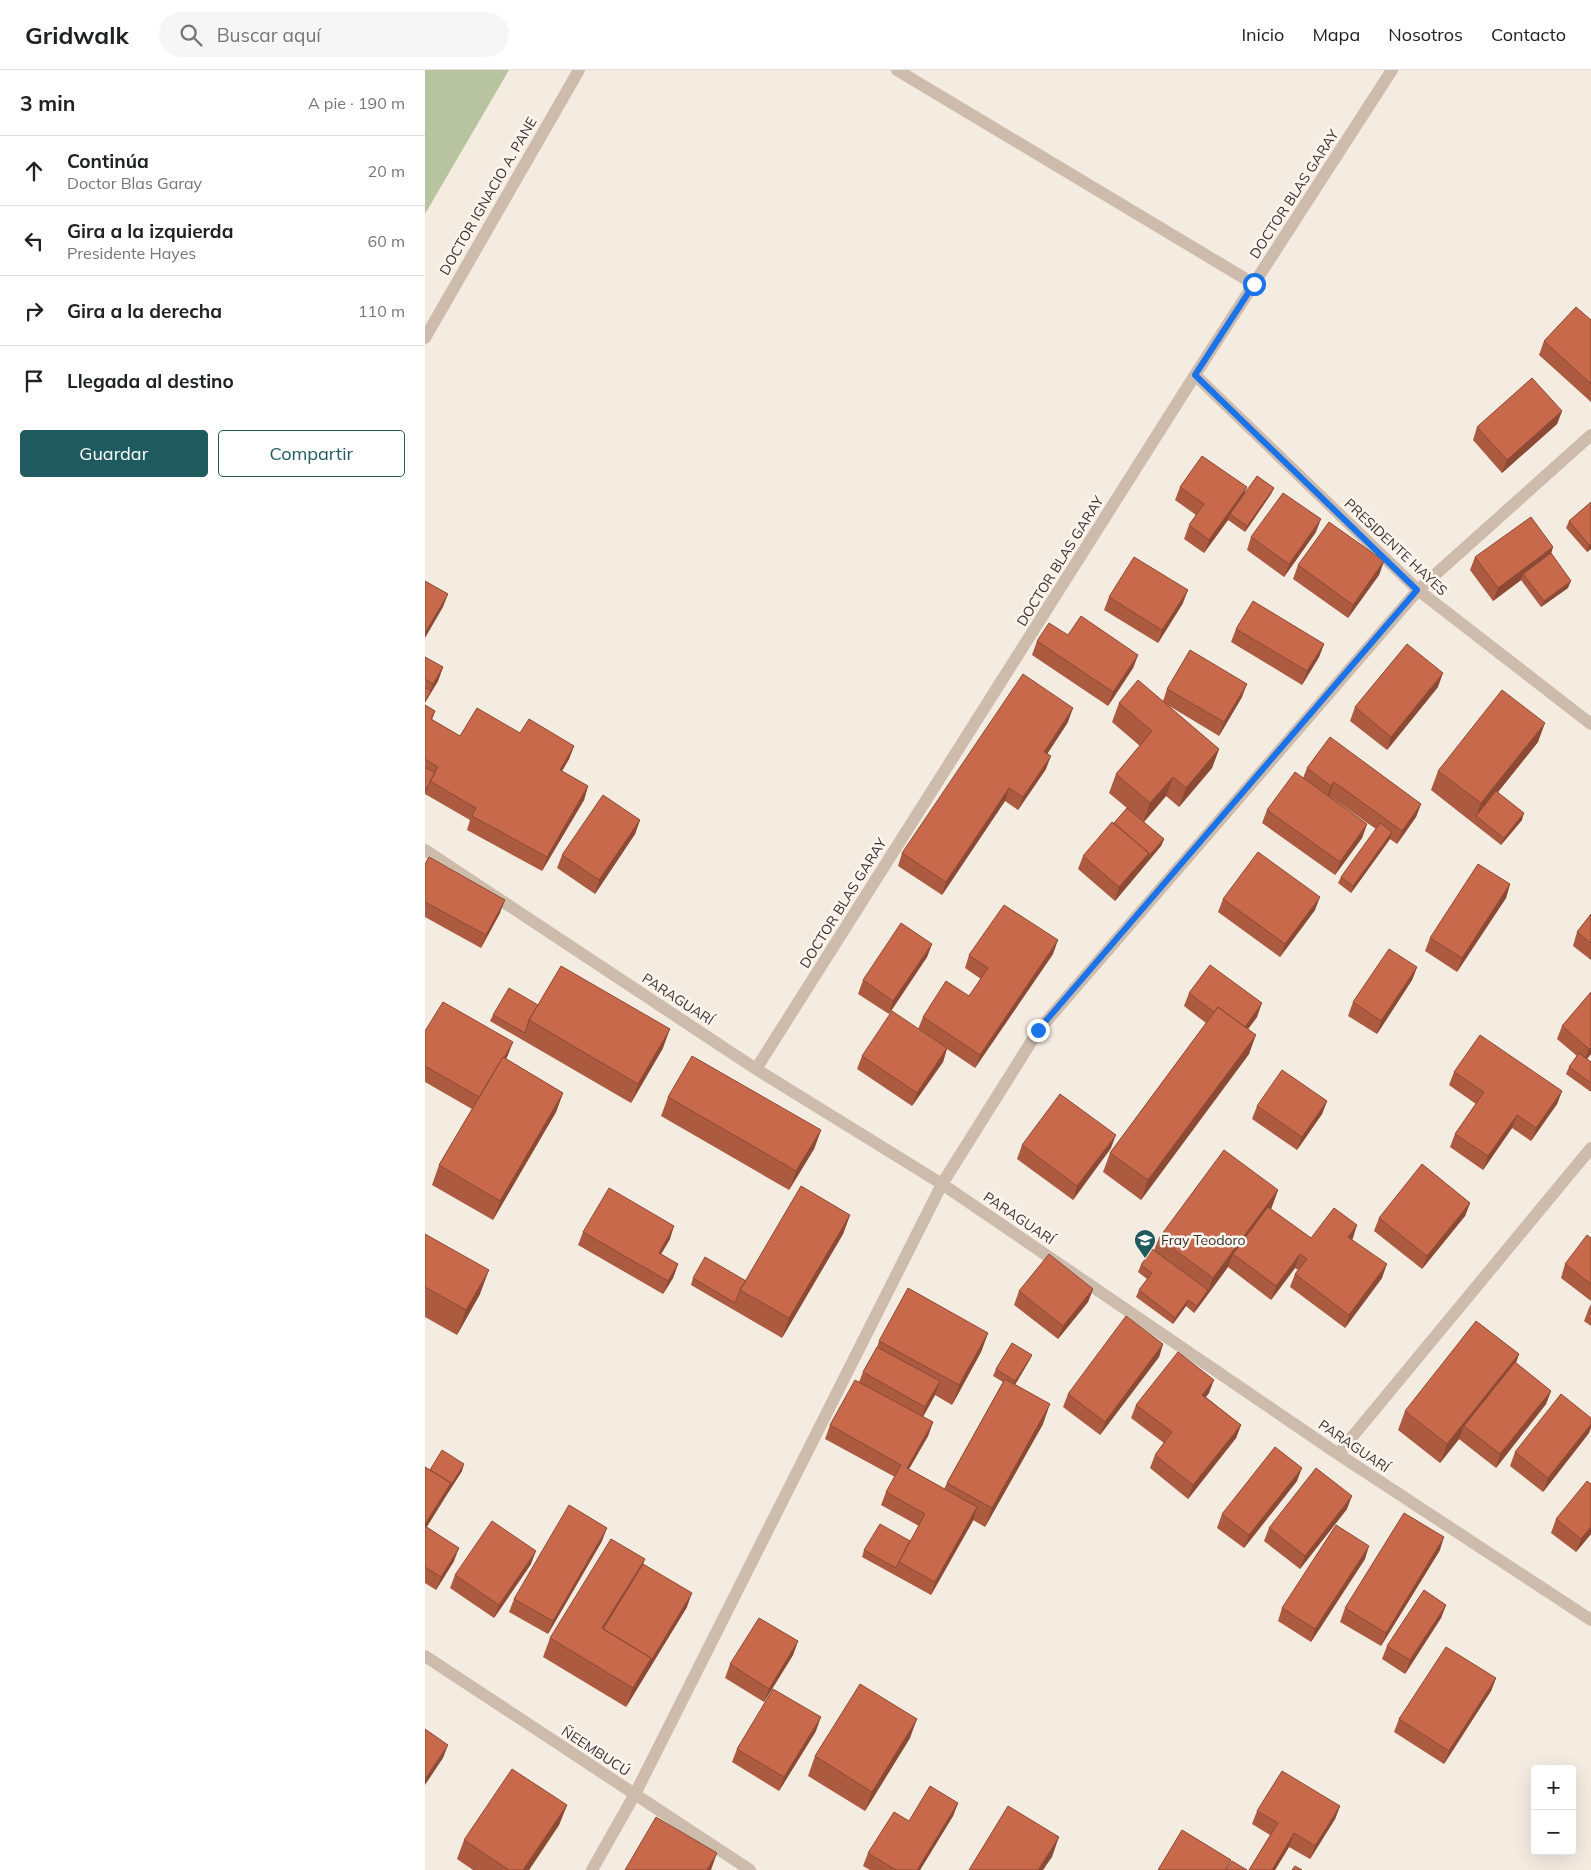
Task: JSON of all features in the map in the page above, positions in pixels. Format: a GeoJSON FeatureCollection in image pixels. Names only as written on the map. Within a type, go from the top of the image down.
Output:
{"type":"FeatureCollection","features":[{"type":"Feature","properties":{"kind":"street","name":"DOCTOR IGNACIO A. PANE"},"geometry":{"type":"LineString","coordinates":[[425,338],[579,70]]}},
{"type":"Feature","properties":{"kind":"street"},"geometry":{"type":"LineString","coordinates":[[897,70],[1254,284]]}},
{"type":"Feature","properties":{"kind":"street","name":"DOCTOR BLAS GARAY"},"geometry":{"type":"LineString","coordinates":[[756,1069],[1195,375],[1391,70]]}},
{"type":"Feature","properties":{"kind":"street","name":"PRESIDENTE HAYES"},"geometry":{"type":"LineString","coordinates":[[1195,375],[1417,590],[1591,724]]}},
{"type":"Feature","properties":{"kind":"street"},"geometry":{"type":"LineString","coordinates":[[592,1870],[635,1794],[942,1184],[1038,1030],[1417,590],[1591,436]]}},
{"type":"Feature","properties":{"kind":"street","name":"PARAGUARÍ"},"geometry":{"type":"LineString","coordinates":[[425,850],[756,1069],[942,1184],[1338,1454],[1591,1620]]}},
{"type":"Feature","properties":{"kind":"street"},"geometry":{"type":"LineString","coordinates":[[1338,1454],[1591,1148]]}},
{"type":"Feature","properties":{"kind":"street","name":"ÑEEMBUCÚ"},"geometry":{"type":"LineString","coordinates":[[425,1656],[751,1870]]}},
{"type":"Feature","properties":{"kind":"green space"},"geometry":{"type":"Polygon","coordinates":[[[425,70],[509,70],[425,214],[425,70]]]}},
{"type":"Feature","properties":{"kind":"building"},"geometry":{"type":"Polygon","coordinates":[[[1576,307],[1591,320],[1591,384],[1544,341],[1576,307]]]}},
{"type":"Feature","properties":{"kind":"building"},"geometry":{"type":"Polygon","coordinates":[[[1532,378],[1562,411],[1507,460],[1477,427],[1532,378]]]}},
{"type":"Feature","properties":{"kind":"building"},"geometry":{"type":"Polygon","coordinates":[[[1202,456],[1247,487],[1209,540],[1189,525],[1204,504],[1180,487],[1202,456]]]}},
{"type":"Feature","properties":{"kind":"building"},"geometry":{"type":"Polygon","coordinates":[[[1257,476],[1274,488],[1247,526],[1230,514],[1257,476]]]}},
{"type":"Feature","properties":{"kind":"building"},"geometry":{"type":"Polygon","coordinates":[[[1283,493],[1321,519],[1289,564],[1251,537],[1283,493]]]}},
{"type":"Feature","properties":{"kind":"building"},"geometry":{"type":"Polygon","coordinates":[[[1591,502],[1591,544],[1589,545],[1569,521],[1591,502]]]}},
{"type":"Feature","properties":{"kind":"building"},"geometry":{"type":"Polygon","coordinates":[[[1531,517],[1553,547],[1498,588],[1475,557],[1531,517]]]}},
{"type":"Feature","properties":{"kind":"building"},"geometry":{"type":"Polygon","coordinates":[[[1329,522],[1384,561],[1353,605],[1298,565],[1329,522]]]}},
{"type":"Feature","properties":{"kind":"building"},"geometry":{"type":"Polygon","coordinates":[[[1551,553],[1571,581],[1544,601],[1523,574],[1551,553]]]}},
{"type":"Feature","properties":{"kind":"building"},"geometry":{"type":"Polygon","coordinates":[[[1134,557],[1188,590],[1162,630],[1109,597],[1134,557]]]}},
{"type":"Feature","properties":{"kind":"building"},"geometry":{"type":"Polygon","coordinates":[[[425,581],[448,594],[425,633],[425,581]]]}},
{"type":"Feature","properties":{"kind":"building"},"geometry":{"type":"Polygon","coordinates":[[[1253,601],[1324,644],[1307,671],[1236,629],[1253,601]]]}},
{"type":"Feature","properties":{"kind":"building"},"geometry":{"type":"Polygon","coordinates":[[[1081,616],[1138,655],[1113,692],[1037,641],[1049,623],[1068,635],[1081,616]]]}},
{"type":"Feature","properties":{"kind":"building"},"geometry":{"type":"Polygon","coordinates":[[[1407,644],[1443,673],[1391,737],[1355,707],[1407,644]]]}},
{"type":"Feature","properties":{"kind":"building"},"geometry":{"type":"Polygon","coordinates":[[[1190,650],[1247,684],[1224,722],[1167,689],[1190,650]]]}},
{"type":"Feature","properties":{"kind":"building"},"geometry":{"type":"Polygon","coordinates":[[[425,657],[443,667],[433,684],[425,679],[425,657]]]}},
{"type":"Feature","properties":{"kind":"building"},"geometry":{"type":"Polygon","coordinates":[[[1023,674],[1073,708],[1044,752],[1051,756],[1023,797],[1009,788],[946,882],[902,853],[1023,674]]]}},
{"type":"Feature","properties":{"kind":"building"},"geometry":{"type":"Polygon","coordinates":[[[1138,680],[1219,749],[1186,788],[1173,777],[1150,803],[1116,774],[1152,731],[1119,703],[1138,680]]]}},
{"type":"Feature","properties":{"kind":"building"},"geometry":{"type":"Polygon","coordinates":[[[425,687],[431,691],[425,701],[425,687]]]}},
{"type":"Feature","properties":{"kind":"building"},"geometry":{"type":"Polygon","coordinates":[[[1502,690],[1545,723],[1481,803],[1438,771],[1502,690]]]}},
{"type":"Feature","properties":{"kind":"building"},"geometry":{"type":"Polygon","coordinates":[[[425,705],[435,711],[431,719],[460,736],[477,708],[520,733],[529,719],[574,746],[560,770],[588,786],[547,857],[472,816],[476,808],[430,781],[438,767],[425,759],[425,705]]]}},
{"type":"Feature","properties":{"kind":"building"},"geometry":{"type":"Polygon","coordinates":[[[1330,737],[1421,804],[1402,831],[1334,782],[1331,786],[1307,768],[1330,737]]]}},
{"type":"Feature","properties":{"kind":"building"},"geometry":{"type":"Polygon","coordinates":[[[425,767],[435,773],[425,791],[425,767]]]}},
{"type":"Feature","properties":{"kind":"building"},"geometry":{"type":"Polygon","coordinates":[[[1295,772],[1367,824],[1340,862],[1267,810],[1295,772]]]}},
{"type":"Feature","properties":{"kind":"building"},"geometry":{"type":"Polygon","coordinates":[[[1496,791],[1524,813],[1504,838],[1476,816],[1496,791]]]}},
{"type":"Feature","properties":{"kind":"building"},"geometry":{"type":"Polygon","coordinates":[[[603,795],[640,820],[599,880],[562,855],[603,795]]]}},
{"type":"Feature","properties":{"kind":"building"},"geometry":{"type":"Polygon","coordinates":[[[1127,808],[1164,839],[1146,859],[1149,853],[1114,823],[1127,808]]]}},
{"type":"Feature","properties":{"kind":"building"},"geometry":{"type":"Polygon","coordinates":[[[1112,822],[1149,853],[1119,887],[1083,856],[1112,822]]]}},
{"type":"Feature","properties":{"kind":"building"},"geometry":{"type":"Polygon","coordinates":[[[1380,823],[1392,832],[1353,886],[1341,877],[1380,823]]]}},
{"type":"Feature","properties":{"kind":"building"},"geometry":{"type":"Polygon","coordinates":[[[1258,852],[1320,897],[1285,944],[1223,899],[1258,852]]]}},
{"type":"Feature","properties":{"kind":"building"},"geometry":{"type":"Polygon","coordinates":[[[429,857],[505,900],[486,935],[425,902],[425,864],[429,857]]]}},
{"type":"Feature","properties":{"kind":"building"},"geometry":{"type":"Polygon","coordinates":[[[1478,864],[1510,884],[1462,958],[1430,938],[1478,864]]]}},
{"type":"Feature","properties":{"kind":"building"},"geometry":{"type":"Polygon","coordinates":[[[1004,905],[1058,940],[980,1055],[923,1017],[946,981],[969,996],[988,968],[969,955],[1004,905]]]}},
{"type":"Feature","properties":{"kind":"building"},"geometry":{"type":"Polygon","coordinates":[[[1591,914],[1591,943],[1577,932],[1591,914]]]}},
{"type":"Feature","properties":{"kind":"building"},"geometry":{"type":"Polygon","coordinates":[[[901,923],[932,944],[893,1001],[863,980],[901,923]]]}},
{"type":"Feature","properties":{"kind":"building"},"geometry":{"type":"Polygon","coordinates":[[[1389,949],[1417,967],[1381,1021],[1353,1002],[1389,949]]]}},
{"type":"Feature","properties":{"kind":"building"},"geometry":{"type":"Polygon","coordinates":[[[1210,965],[1262,1003],[1245,1027],[1218,1007],[1214,1012],[1189,993],[1210,965]]]}},
{"type":"Feature","properties":{"kind":"building"},"geometry":{"type":"Polygon","coordinates":[[[561,966],[670,1029],[638,1084],[529,1020],[561,966]]]}},
{"type":"Feature","properties":{"kind":"building"},"geometry":{"type":"Polygon","coordinates":[[[509,988],[538,1005],[529,1020],[525,1033],[493,1015],[509,988]]]}},
{"type":"Feature","properties":{"kind":"building"},"geometry":{"type":"Polygon","coordinates":[[[1591,992],[1591,1047],[1589,1049],[1562,1026],[1591,992]]]}},
{"type":"Feature","properties":{"kind":"building"},"geometry":{"type":"Polygon","coordinates":[[[443,1002],[513,1042],[479,1097],[425,1066],[425,1031],[443,1002]]]}},
{"type":"Feature","properties":{"kind":"building"},"geometry":{"type":"Polygon","coordinates":[[[1218,1007],[1256,1035],[1148,1180],[1110,1153],[1218,1007]]]}},
{"type":"Feature","properties":{"kind":"building"},"geometry":{"type":"Polygon","coordinates":[[[892,1011],[947,1048],[917,1093],[862,1056],[892,1011]]]}},
{"type":"Feature","properties":{"kind":"building"},"geometry":{"type":"Polygon","coordinates":[[[1480,1035],[1562,1091],[1536,1128],[1517,1115],[1488,1156],[1455,1134],[1484,1092],[1454,1072],[1480,1035]]]}},
{"type":"Feature","properties":{"kind":"building"},"geometry":{"type":"Polygon","coordinates":[[[1579,1053],[1591,1062],[1591,1083],[1569,1067],[1579,1053]]]}},
{"type":"Feature","properties":{"kind":"building"},"geometry":{"type":"Polygon","coordinates":[[[692,1056],[821,1130],[796,1171],[668,1097],[692,1056]]]}},
{"type":"Feature","properties":{"kind":"building"},"geometry":{"type":"Polygon","coordinates":[[[503,1057],[563,1093],[500,1201],[439,1165],[503,1057]]]}},
{"type":"Feature","properties":{"kind":"building"},"geometry":{"type":"Polygon","coordinates":[[[1282,1070],[1327,1101],[1302,1137],[1257,1106],[1282,1070]]]}},
{"type":"Feature","properties":{"kind":"building"},"geometry":{"type":"Polygon","coordinates":[[[1060,1094],[1116,1135],[1077,1186],[1022,1145],[1060,1094]]]}},
{"type":"Feature","properties":{"kind":"building"},"geometry":{"type":"Polygon","coordinates":[[[1224,1150],[1278,1190],[1213,1278],[1159,1238],[1224,1150]]]}},
{"type":"Feature","properties":{"kind":"building"},"geometry":{"type":"Polygon","coordinates":[[[1422,1164],[1470,1203],[1427,1256],[1379,1218],[1422,1164]]]}},
{"type":"Feature","properties":{"kind":"building"},"geometry":{"type":"Polygon","coordinates":[[[801,1186],[850,1215],[789,1318],[740,1290],[801,1186]]]}},
{"type":"Feature","properties":{"kind":"building"},"geometry":{"type":"Polygon","coordinates":[[[609,1188],[674,1226],[659,1253],[678,1264],[668,1281],[583,1232],[609,1188]]]}},
{"type":"Feature","properties":{"kind":"building"},"geometry":{"type":"Polygon","coordinates":[[[1268,1207],[1311,1238],[1334,1208],[1357,1225],[1348,1237],[1387,1264],[1349,1315],[1295,1274],[1307,1259],[1300,1254],[1276,1286],[1233,1254],[1268,1207]]]}},
{"type":"Feature","properties":{"kind":"building"},"geometry":{"type":"Polygon","coordinates":[[[425,1234],[489,1270],[466,1310],[425,1287],[425,1234]]]}},
{"type":"Feature","properties":{"kind":"building"},"geometry":{"type":"Polygon","coordinates":[[[1587,1235],[1591,1238],[1591,1284],[1565,1264],[1587,1235]]]}},
{"type":"Feature","properties":{"kind":"building"},"geometry":{"type":"Polygon","coordinates":[[[1152,1249],[1208,1290],[1197,1306],[1188,1300],[1175,1318],[1139,1290],[1152,1273],[1141,1265],[1152,1249]]]}},
{"type":"Feature","properties":{"kind":"building"},"geometry":{"type":"Polygon","coordinates":[[[1049,1254],[1093,1289],[1063,1326],[1019,1291],[1049,1254]]]}},
{"type":"Feature","properties":{"kind":"building"},"geometry":{"type":"Polygon","coordinates":[[[705,1257],[746,1281],[735,1303],[693,1278],[705,1257]]]}},
{"type":"Feature","properties":{"kind":"building"},"geometry":{"type":"Polygon","coordinates":[[[908,1288],[988,1333],[959,1385],[879,1341],[908,1288]]]}},
{"type":"Feature","properties":{"kind":"building"},"geometry":{"type":"Polygon","coordinates":[[[1126,1316],[1163,1344],[1105,1422],[1068,1394],[1126,1316]]]}},
{"type":"Feature","properties":{"kind":"building"},"geometry":{"type":"Polygon","coordinates":[[[1476,1321],[1519,1354],[1447,1444],[1405,1411],[1476,1321]]]}},
{"type":"Feature","properties":{"kind":"building"},"geometry":{"type":"Polygon","coordinates":[[[1012,1343],[1032,1355],[1015,1381],[996,1369],[1012,1343]]]}},
{"type":"Feature","properties":{"kind":"building"},"geometry":{"type":"Polygon","coordinates":[[[877,1347],[940,1381],[925,1407],[863,1372],[877,1347]]]}},
{"type":"Feature","properties":{"kind":"building"},"geometry":{"type":"Polygon","coordinates":[[[1178,1352],[1214,1380],[1202,1395],[1241,1425],[1193,1485],[1155,1455],[1172,1432],[1136,1405],[1178,1352]]]}},
{"type":"Feature","properties":{"kind":"building"},"geometry":{"type":"Polygon","coordinates":[[[1515,1362],[1551,1391],[1500,1454],[1464,1426],[1515,1362]]]}},
{"type":"Feature","properties":{"kind":"building"},"geometry":{"type":"Polygon","coordinates":[[[1005,1379],[1050,1404],[992,1508],[947,1483],[1005,1379]]]}},
{"type":"Feature","properties":{"kind":"building"},"geometry":{"type":"Polygon","coordinates":[[[855,1380],[933,1422],[907,1468],[977,1507],[935,1582],[899,1562],[925,1514],[886,1492],[901,1465],[830,1425],[855,1380]]]}},
{"type":"Feature","properties":{"kind":"building"},"geometry":{"type":"Polygon","coordinates":[[[1561,1394],[1591,1418],[1591,1424],[1548,1478],[1515,1452],[1561,1394]]]}},
{"type":"Feature","properties":{"kind":"building"},"geometry":{"type":"Polygon","coordinates":[[[1275,1447],[1302,1468],[1249,1535],[1222,1514],[1275,1447]]]}},
{"type":"Feature","properties":{"kind":"building"},"geometry":{"type":"Polygon","coordinates":[[[442,1450],[464,1464],[448,1490],[451,1483],[430,1470],[442,1450]]]}},
{"type":"Feature","properties":{"kind":"building"},"geometry":{"type":"Polygon","coordinates":[[[425,1467],[451,1483],[425,1524],[425,1467]]]}},
{"type":"Feature","properties":{"kind":"building"},"geometry":{"type":"Polygon","coordinates":[[[1316,1468],[1352,1496],[1305,1556],[1269,1528],[1316,1468]]]}},
{"type":"Feature","properties":{"kind":"building"},"geometry":{"type":"Polygon","coordinates":[[[1587,1481],[1591,1484],[1591,1527],[1581,1539],[1556,1519],[1587,1481]]]}},
{"type":"Feature","properties":{"kind":"building"},"geometry":{"type":"Polygon","coordinates":[[[569,1505],[607,1528],[553,1621],[514,1599],[569,1505]]]}},
{"type":"Feature","properties":{"kind":"building"},"geometry":{"type":"Polygon","coordinates":[[[1404,1513],[1444,1537],[1386,1633],[1345,1608],[1404,1513]]]}},
{"type":"Feature","properties":{"kind":"building"},"geometry":{"type":"Polygon","coordinates":[[[492,1521],[536,1551],[499,1605],[455,1575],[492,1521]]]}},
{"type":"Feature","properties":{"kind":"building"},"geometry":{"type":"Polygon","coordinates":[[[880,1524],[910,1541],[896,1568],[864,1550],[880,1524]]]}},
{"type":"Feature","properties":{"kind":"building"},"geometry":{"type":"Polygon","coordinates":[[[1336,1525],[1369,1546],[1315,1629],[1282,1608],[1336,1525]]]}},
{"type":"Feature","properties":{"kind":"building"},"geometry":{"type":"Polygon","coordinates":[[[425,1526],[459,1548],[441,1577],[425,1567],[425,1526]]]}},
{"type":"Feature","properties":{"kind":"building"},"geometry":{"type":"Polygon","coordinates":[[[611,1539],[645,1559],[602,1628],[651,1658],[633,1688],[550,1638],[611,1539]]]}},
{"type":"Feature","properties":{"kind":"building"},"geometry":{"type":"Polygon","coordinates":[[[643,1564],[692,1593],[649,1664],[651,1658],[603,1629],[643,1564]]]}},
{"type":"Feature","properties":{"kind":"building"},"geometry":{"type":"Polygon","coordinates":[[[1424,1590],[1446,1605],[1410,1660],[1387,1646],[1424,1590]]]}},
{"type":"Feature","properties":{"kind":"building"},"geometry":{"type":"Polygon","coordinates":[[[759,1618],[798,1641],[769,1689],[730,1664],[759,1618]]]}},
{"type":"Feature","properties":{"kind":"building"},"geometry":{"type":"Polygon","coordinates":[[[1446,1647],[1496,1678],[1449,1751],[1399,1719],[1446,1647]]]}},
{"type":"Feature","properties":{"kind":"building"},"geometry":{"type":"Polygon","coordinates":[[[860,1684],[917,1719],[872,1792],[815,1756],[860,1684]]]}},
{"type":"Feature","properties":{"kind":"building"},"geometry":{"type":"Polygon","coordinates":[[[773,1689],[821,1717],[784,1777],[737,1749],[773,1689]]]}},
{"type":"Feature","properties":{"kind":"building"},"geometry":{"type":"Polygon","coordinates":[[[425,1729],[448,1745],[425,1779],[425,1729]]]}},
{"type":"Feature","properties":{"kind":"building"},"geometry":{"type":"Polygon","coordinates":[[[512,1769],[567,1805],[523,1870],[509,1870],[464,1840],[512,1769]]]}},
{"type":"Feature","properties":{"kind":"building"},"geometry":{"type":"Polygon","coordinates":[[[1282,1771],[1340,1806],[1315,1846],[1294,1833],[1272,1870],[1249,1870],[1278,1823],[1257,1811],[1282,1771]]]}},
{"type":"Feature","properties":{"kind":"building"},"geometry":{"type":"Polygon","coordinates":[[[930,1786],[958,1803],[917,1870],[896,1870],[868,1853],[894,1812],[909,1821],[930,1786]]]}},
{"type":"Feature","properties":{"kind":"building"},"geometry":{"type":"Polygon","coordinates":[[[1008,1806],[1059,1837],[1038,1870],[969,1870],[1008,1806]]]}},
{"type":"Feature","properties":{"kind":"building"},"geometry":{"type":"Polygon","coordinates":[[[656,1817],[717,1853],[707,1870],[625,1870],[656,1817]]]}},
{"type":"Feature","properties":{"kind":"building"},"geometry":{"type":"Polygon","coordinates":[[[1182,1830],[1231,1860],[1225,1870],[1158,1870],[1182,1830]]]}},
{"type":"Feature","properties":{"kind":"building"},"geometry":{"type":"Polygon","coordinates":[[[1232,1861],[1247,1870],[1226,1870],[1232,1861]]]}},
{"type":"Feature","properties":{"kind":"building"},"geometry":{"type":"Polygon","coordinates":[[[1295,1866],[1302,1870],[1292,1870],[1295,1866]]]}},
{"type":"Feature","properties":{"kind":"place","name":"Fray Teodoro"},"geometry":{"type":"Point","coordinates":[1145,1259]}},
{"type":"Feature","properties":{"kind":"route"},"geometry":{"type":"LineString","coordinates":[[1038,1030],[1417,590],[1195,375],[1254,284]]}}]}
